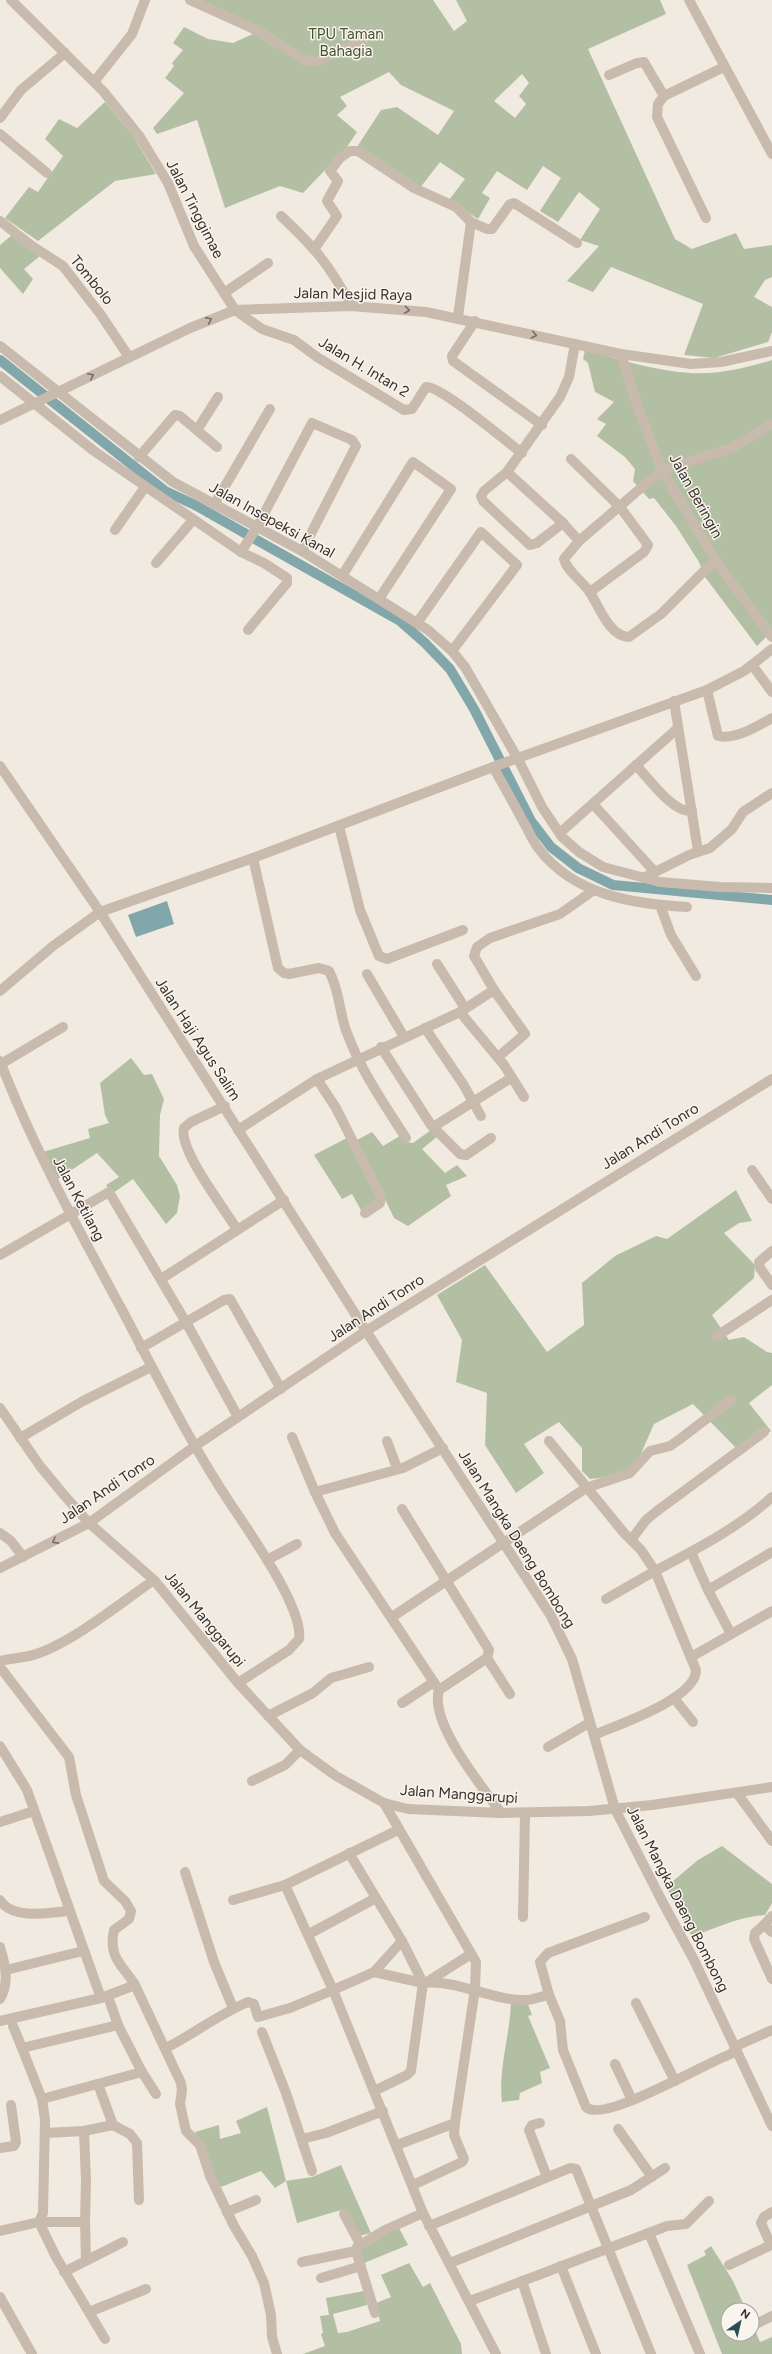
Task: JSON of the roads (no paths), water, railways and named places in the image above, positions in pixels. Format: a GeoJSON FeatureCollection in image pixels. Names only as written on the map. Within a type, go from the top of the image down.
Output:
{"type":"FeatureCollection","features":[{"type":"Feature","properties":{"kind":"street","name":"Jalan Tinggimae"},"geometry":{"type":"LineString","coordinates":[[11,0],[94,82],[140,137],[168,183],[194,246],[235,310]]}},
{"type":"Feature","properties":{"kind":"street"},"geometry":{"type":"LineString","coordinates":[[94,82],[132,34],[145,0]]}},
{"type":"Feature","properties":{"kind":"street"},"geometry":{"type":"LineString","coordinates":[[190,0],[256,30],[305,60],[322,60],[364,40]]}},
{"type":"Feature","properties":{"kind":"street"},"geometry":{"type":"LineString","coordinates":[[689,0],[772,154]]}},
{"type":"Feature","properties":{"kind":"street"},"geometry":{"type":"LineString","coordinates":[[0,118],[21,90],[65,53]]}},
{"type":"Feature","properties":{"kind":"street"},"geometry":{"type":"LineString","coordinates":[[609,75],[637,63],[644,62],[664,96]]}},
{"type":"Feature","properties":{"kind":"street"},"geometry":{"type":"LineString","coordinates":[[706,218],[657,117],[658,104],[664,96],[724,67]]}},
{"type":"Feature","properties":{"kind":"street"},"geometry":{"type":"LineString","coordinates":[[0,134],[47,172]]}},
{"type":"Feature","properties":{"kind":"street"},"geometry":{"type":"LineString","coordinates":[[315,248],[336,216],[327,201],[338,181],[330,171],[340,158],[350,150],[358,151],[414,188],[456,208],[471,222],[487,229],[492,229],[510,204],[514,203],[577,243]]}},
{"type":"Feature","properties":{"kind":"street"},"geometry":{"type":"LineString","coordinates":[[281,216],[315,248],[338,282],[351,306]]}},
{"type":"Feature","properties":{"kind":"street","name":"Tombolo"},"geometry":{"type":"LineString","coordinates":[[0,221],[32,246],[63,266],[101,315],[129,357]]}},
{"type":"Feature","properties":{"kind":"street"},"geometry":{"type":"LineString","coordinates":[[458,317],[471,222]]}},
{"type":"Feature","properties":{"kind":"street"},"geometry":{"type":"LineString","coordinates":[[224,293],[268,263]]}},
{"type":"Feature","properties":{"kind":"street","name":"Jalan Mesjid Raya"},"geometry":{"type":"LineString","coordinates":[[2,416],[58,393],[129,357],[217,316],[235,310],[351,306],[426,312],[458,317],[621,354],[673,362],[706,364],[772,350]]}},
{"type":"Feature","properties":{"kind":"street","name":"Jalan H. Intan 2"},"geometry":{"type":"LineString","coordinates":[[235,310],[262,329],[294,340],[317,357],[404,410],[412,409],[426,387],[433,388],[461,406],[522,453]]}},
{"type":"Feature","properties":{"kind":"street"},"geometry":{"type":"LineString","coordinates":[[475,321],[452,356],[453,360],[542,425]]}},
{"type":"Feature","properties":{"kind":"street"},"geometry":{"type":"LineString","coordinates":[[563,523],[537,543],[532,545],[528,543],[481,498],[484,491],[507,472],[522,453],[560,397],[569,377],[575,344]]}},
{"type":"Feature","properties":{"kind":"street","name":"Jalan Insepeksi Kanal"},"geometry":{"type":"LineString","coordinates":[[0,346],[173,482],[214,505],[254,531],[302,551],[417,623],[452,651],[465,667],[515,760],[542,807],[562,837],[602,867],[660,882],[720,887],[772,888]]}},
{"type":"Feature","properties":{"kind":"street","name":"Jalan Beringin"},"geometry":{"type":"LineString","coordinates":[[621,354],[639,410],[662,470],[715,560],[772,637]]}},
{"type":"Feature","properties":{"kind":"street"},"geometry":{"type":"LineString","coordinates":[[0,376],[36,403],[94,451],[145,487],[193,520],[284,576],[287,580],[248,630]]}},
{"type":"Feature","properties":{"kind":"street"},"geometry":{"type":"LineString","coordinates":[[197,430],[218,397]]}},
{"type":"Feature","properties":{"kind":"street"},"geometry":{"type":"LineString","coordinates":[[214,505],[270,410]]}},
{"type":"Feature","properties":{"kind":"street"},"geometry":{"type":"LineString","coordinates":[[139,456],[175,415],[180,416],[217,447]]}},
{"type":"Feature","properties":{"kind":"street"},"geometry":{"type":"LineString","coordinates":[[242,551],[311,423],[314,423],[352,440],[355,443],[355,449],[302,551]]}},
{"type":"Feature","properties":{"kind":"street"},"geometry":{"type":"LineString","coordinates":[[715,560],[661,614],[629,637],[623,637],[613,628],[601,613],[590,592],[564,560],[565,555],[579,541],[662,470],[732,448],[772,424]]}},
{"type":"Feature","properties":{"kind":"street"},"geometry":{"type":"LineString","coordinates":[[571,458],[620,507],[648,547],[644,552],[590,592]]}},
{"type":"Feature","properties":{"kind":"street"},"geometry":{"type":"LineString","coordinates":[[342,576],[412,462],[451,489],[379,598]]}},
{"type":"Feature","properties":{"kind":"street"},"geometry":{"type":"LineString","coordinates":[[507,472],[563,523],[579,541]]}},
{"type":"Feature","properties":{"kind":"street"},"geometry":{"type":"LineString","coordinates":[[115,530],[145,487]]}},
{"type":"Feature","properties":{"kind":"street"},"geometry":{"type":"LineString","coordinates":[[156,563],[193,520]]}},
{"type":"Feature","properties":{"kind":"street"},"geometry":{"type":"LineString","coordinates":[[417,623],[481,532],[517,565],[452,651]]}},
{"type":"Feature","properties":{"kind":"street"},"geometry":{"type":"LineString","coordinates":[[0,990],[54,946],[100,912],[254,858],[495,766],[708,690],[728,681],[772,649]]}},
{"type":"Feature","properties":{"kind":"street"},"geometry":{"type":"LineString","coordinates":[[752,665],[772,692]]}},
{"type":"Feature","properties":{"kind":"street"},"geometry":{"type":"LineString","coordinates":[[708,690],[718,736],[725,736],[751,730],[772,718]]}},
{"type":"Feature","properties":{"kind":"street"},"geometry":{"type":"LineString","coordinates":[[674,701],[698,851]]}},
{"type":"Feature","properties":{"kind":"street"},"geometry":{"type":"LineString","coordinates":[[562,831],[678,728]]}},
{"type":"Feature","properties":{"kind":"street"},"geometry":{"type":"LineString","coordinates":[[636,765],[673,805],[684,812],[692,811]]}},
{"type":"Feature","properties":{"kind":"street","name":"Jalan Haji Agus Salim"},"geometry":{"type":"LineString","coordinates":[[0,766],[100,912],[225,1106],[238,1130],[284,1200],[366,1331]]}},
{"type":"Feature","properties":{"kind":"street"},"geometry":{"type":"LineString","coordinates":[[495,766],[538,849],[552,863],[574,880],[609,896],[660,905],[687,907]]}},
{"type":"Feature","properties":{"kind":"street"},"geometry":{"type":"LineString","coordinates":[[643,878],[698,851],[710,848],[732,830],[744,812],[772,793]]}},
{"type":"Feature","properties":{"kind":"street"},"geometry":{"type":"LineString","coordinates":[[592,804],[655,872]]}},
{"type":"Feature","properties":{"kind":"street"},"geometry":{"type":"LineString","coordinates":[[339,826],[360,910],[378,956],[387,959],[463,930]]}},
{"type":"Feature","properties":{"kind":"street"},"geometry":{"type":"LineString","coordinates":[[254,858],[278,968],[284,973],[289,974],[319,968],[329,972],[339,998],[340,1015],[357,1059],[406,1138]]}},
{"type":"Feature","properties":{"kind":"street"},"geometry":{"type":"LineString","coordinates":[[498,1057],[525,1034],[494,990],[474,956],[477,947],[490,938],[560,914],[594,890]]}},
{"type":"Feature","properties":{"kind":"street"},"geometry":{"type":"LineString","coordinates":[[660,905],[671,935],[696,976]]}},
{"type":"Feature","properties":{"kind":"street"},"geometry":{"type":"LineString","coordinates":[[437,964],[463,1010],[498,1057],[524,1097]]}},
{"type":"Feature","properties":{"kind":"street"},"geometry":{"type":"LineString","coordinates":[[367,974],[404,1037]]}},
{"type":"Feature","properties":{"kind":"street"},"geometry":{"type":"LineString","coordinates":[[238,1130],[317,1079],[381,1047],[463,1010],[494,990]]}},
{"type":"Feature","properties":{"kind":"street"},"geometry":{"type":"LineString","coordinates":[[1,1062],[63,1027]]}},
{"type":"Feature","properties":{"kind":"street"},"geometry":{"type":"LineString","coordinates":[[425,1028],[481,1116]]}},
{"type":"Feature","properties":{"kind":"street"},"geometry":{"type":"LineString","coordinates":[[381,1047],[433,1127],[462,1155],[466,1155],[491,1138]]}},
{"type":"Feature","properties":{"kind":"street","name":"Jalan Ketilang"},"geometry":{"type":"LineString","coordinates":[[1,1062],[30,1136],[151,1367],[195,1446],[267,1560],[294,1611],[299,1637],[288,1650],[238,1683]]}},
{"type":"Feature","properties":{"kind":"street"},"geometry":{"type":"LineString","coordinates":[[433,1127],[511,1078]]}},
{"type":"Feature","properties":{"kind":"street"},"geometry":{"type":"LineString","coordinates":[[317,1079],[336,1108],[381,1197],[380,1203],[365,1213]]}},
{"type":"Feature","properties":{"kind":"street","name":"Jalan Andi Tonro"},"geometry":{"type":"LineString","coordinates":[[0,1568],[89,1523],[195,1446],[366,1331],[772,1079]]}},
{"type":"Feature","properties":{"kind":"street"},"geometry":{"type":"LineString","coordinates":[[225,1106],[186,1125],[183,1129],[183,1137],[188,1153],[236,1228]]}},
{"type":"Feature","properties":{"kind":"street"},"geometry":{"type":"LineString","coordinates":[[752,1170],[772,1199]]}},
{"type":"Feature","properties":{"kind":"street"},"geometry":{"type":"LineString","coordinates":[[0,1255],[69,1213],[108,1192],[161,1278],[238,1417]]}},
{"type":"Feature","properties":{"kind":"street"},"geometry":{"type":"LineString","coordinates":[[161,1278],[236,1228],[284,1200]]}},
{"type":"Feature","properties":{"kind":"street"},"geometry":{"type":"LineString","coordinates":[[772,1251],[759,1262],[772,1285]]}},
{"type":"Feature","properties":{"kind":"street"},"geometry":{"type":"LineString","coordinates":[[141,1348],[187,1324],[224,1300],[230,1300],[281,1389]]}},
{"type":"Feature","properties":{"kind":"street"},"geometry":{"type":"LineString","coordinates":[[717,1336],[772,1300]]}},
{"type":"Feature","properties":{"kind":"street","name":"Jalan Mangka Daeng Bombong"},"geometry":{"type":"LineString","coordinates":[[366,1331],[443,1448],[560,1634],[572,1659],[615,1809],[662,1903],[694,1960],[772,2126]]}},
{"type":"Feature","properties":{"kind":"street"},"geometry":{"type":"LineString","coordinates":[[20,1438],[83,1401],[151,1367]]}},
{"type":"Feature","properties":{"kind":"street"},"geometry":{"type":"LineString","coordinates":[[392,1618],[586,1488],[630,1473],[650,1451],[675,1443],[731,1400]]}},
{"type":"Feature","properties":{"kind":"street","name":"Jalan Manggarupi"},"geometry":{"type":"LineString","coordinates":[[0,1408],[40,1466],[89,1523],[154,1580],[238,1683],[300,1750],[336,1776],[384,1803],[408,1809],[525,1814],[615,1809],[772,1787]]}},
{"type":"Feature","properties":{"kind":"street"},"geometry":{"type":"LineString","coordinates":[[630,1540],[646,1520],[656,1511],[764,1432]]}},
{"type":"Feature","properties":{"kind":"street"},"geometry":{"type":"LineString","coordinates":[[292,1437],[315,1492],[335,1533],[437,1686],[437,1704],[446,1729],[501,1813]]}},
{"type":"Feature","properties":{"kind":"street"},"geometry":{"type":"LineString","coordinates":[[387,1441],[397,1468]]}},
{"type":"Feature","properties":{"kind":"street"},"geometry":{"type":"LineString","coordinates":[[549,1441],[586,1488],[630,1540],[641,1550],[654,1571],[691,1658],[696,1675],[689,1686],[674,1698],[647,1713],[594,1735]]}},
{"type":"Feature","properties":{"kind":"street"},"geometry":{"type":"LineString","coordinates":[[315,1492],[397,1468],[403,1468],[443,1448]]}},
{"type":"Feature","properties":{"kind":"street"},"geometry":{"type":"LineString","coordinates":[[606,1599],[654,1571],[691,1552],[754,1513],[772,1497]]}},
{"type":"Feature","properties":{"kind":"street"},"geometry":{"type":"LineString","coordinates":[[402,1509],[489,1650],[487,1658],[510,1694]]}},
{"type":"Feature","properties":{"kind":"street"},"geometry":{"type":"LineString","coordinates":[[0,1533],[11,1541],[23,1557]]}},
{"type":"Feature","properties":{"kind":"street"},"geometry":{"type":"LineString","coordinates":[[267,1560],[297,1544]]}},
{"type":"Feature","properties":{"kind":"street"},"geometry":{"type":"LineString","coordinates":[[691,1552],[708,1590],[731,1634]]}},
{"type":"Feature","properties":{"kind":"street"},"geometry":{"type":"LineString","coordinates":[[708,1590],[772,1552]]}},
{"type":"Feature","properties":{"kind":"street"},"geometry":{"type":"LineString","coordinates":[[0,1661],[23,1657],[47,1650],[92,1623],[154,1580]]}},
{"type":"Feature","properties":{"kind":"street"},"geometry":{"type":"LineString","coordinates":[[691,1658],[772,1611]]}},
{"type":"Feature","properties":{"kind":"street"},"geometry":{"type":"LineString","coordinates":[[402,1703],[437,1686],[487,1658]]}},
{"type":"Feature","properties":{"kind":"street"},"geometry":{"type":"LineString","coordinates":[[0,1667],[70,1760],[76,1795],[104,1881],[125,1901],[131,1911],[129,1919],[114,1930],[112,1939],[117,1962],[135,1985],[166,2048],[182,2088],[180,2104],[186,2131],[200,2145],[210,2176],[252,2256],[264,2283],[271,2315],[272,2337],[277,2354]]}},
{"type":"Feature","properties":{"kind":"street"},"geometry":{"type":"LineString","coordinates":[[268,1716],[313,1693],[331,1678],[369,1667]]}},
{"type":"Feature","properties":{"kind":"street"},"geometry":{"type":"LineString","coordinates":[[674,1698],[693,1722]]}},
{"type":"Feature","properties":{"kind":"street"},"geometry":{"type":"LineString","coordinates":[[548,1747],[590,1723]]}},
{"type":"Feature","properties":{"kind":"street"},"geometry":{"type":"LineString","coordinates":[[0,1746],[20,1777],[34,1811],[83,1951],[118,2025],[142,2072],[156,2094]]}},
{"type":"Feature","properties":{"kind":"street"},"geometry":{"type":"LineString","coordinates":[[252,1781],[285,1766],[300,1750]]}},
{"type":"Feature","properties":{"kind":"street"},"geometry":{"type":"LineString","coordinates":[[737,1793],[772,1841]]}},
{"type":"Feature","properties":{"kind":"street"},"geometry":{"type":"LineString","coordinates":[[384,1803],[477,1967],[454,2135],[464,2159],[462,2162],[412,2185]]}},
{"type":"Feature","properties":{"kind":"street"},"geometry":{"type":"LineString","coordinates":[[0,1822],[34,1811]]}},
{"type":"Feature","properties":{"kind":"street"},"geometry":{"type":"LineString","coordinates":[[523,1917],[525,1814]]}},
{"type":"Feature","properties":{"kind":"street"},"geometry":{"type":"LineString","coordinates":[[233,1900],[285,1885],[398,1830]]}},
{"type":"Feature","properties":{"kind":"street"},"geometry":{"type":"LineString","coordinates":[[349,1853],[425,1982],[411,2071],[407,2075],[374,2091]]}},
{"type":"Feature","properties":{"kind":"street"},"geometry":{"type":"LineString","coordinates":[[185,1872],[231,2009]]}},
{"type":"Feature","properties":{"kind":"street"},"geometry":{"type":"LineString","coordinates":[[285,1885],[333,1990],[423,2213],[470,2301],[496,2354]]}},
{"type":"Feature","properties":{"kind":"street"},"geometry":{"type":"LineString","coordinates":[[308,1934],[376,1898]]}},
{"type":"Feature","properties":{"kind":"street"},"geometry":{"type":"LineString","coordinates":[[0,1900],[6,1908],[19,1912],[69,1911]]}},
{"type":"Feature","properties":{"kind":"street"},"geometry":{"type":"LineString","coordinates":[[771,1975],[754,1938],[755,1933],[768,1929],[772,1916]]}},
{"type":"Feature","properties":{"kind":"street"},"geometry":{"type":"LineString","coordinates":[[645,1917],[543,1956],[540,1962],[549,1995],[560,2022],[563,2050],[586,2107],[589,2110],[596,2110],[632,2100],[675,2081],[772,2030]]}},
{"type":"Feature","properties":{"kind":"street"},"geometry":{"type":"LineString","coordinates":[[166,2048],[195,2033],[231,2009],[248,2002],[253,2002],[258,2017],[290,2008],[374,1972],[402,1941]]}},
{"type":"Feature","properties":{"kind":"street"},"geometry":{"type":"LineString","coordinates":[[0,1947],[6,1970],[6,1982],[0,1999]]}},
{"type":"Feature","properties":{"kind":"street"},"geometry":{"type":"LineString","coordinates":[[6,1970],[83,1951]]}},
{"type":"Feature","properties":{"kind":"street"},"geometry":{"type":"LineString","coordinates":[[425,1982],[471,1954]]}},
{"type":"Feature","properties":{"kind":"street"},"geometry":{"type":"LineString","coordinates":[[374,1972],[425,1982],[475,1989],[516,2000],[529,2000],[549,1995]]}},
{"type":"Feature","properties":{"kind":"street"},"geometry":{"type":"LineString","coordinates":[[0,2021],[106,2000],[135,1985]]}},
{"type":"Feature","properties":{"kind":"street"},"geometry":{"type":"LineString","coordinates":[[636,2003],[675,2081]]}},
{"type":"Feature","properties":{"kind":"street"},"geometry":{"type":"LineString","coordinates":[[22,2048],[118,2025]]}},
{"type":"Feature","properties":{"kind":"street"},"geometry":{"type":"LineString","coordinates":[[13,2026],[42,2099],[45,2133],[43,2213],[39,2222]]}},
{"type":"Feature","properties":{"kind":"street"},"geometry":{"type":"LineString","coordinates":[[262,2032],[302,2139],[312,2171]]}},
{"type":"Feature","properties":{"kind":"street"},"geometry":{"type":"LineString","coordinates":[[615,2064],[632,2100]]}},
{"type":"Feature","properties":{"kind":"street"},"geometry":{"type":"LineString","coordinates":[[42,2099],[142,2072]]}},
{"type":"Feature","properties":{"kind":"street"},"geometry":{"type":"LineString","coordinates":[[98,2084],[113,2125]]}},
{"type":"Feature","properties":{"kind":"street"},"geometry":{"type":"LineString","coordinates":[[0,2148],[14,2146],[16,2142],[11,2105]]}},
{"type":"Feature","properties":{"kind":"street"},"geometry":{"type":"LineString","coordinates":[[302,2139],[326,2133],[383,2111]]}},
{"type":"Feature","properties":{"kind":"street"},"geometry":{"type":"LineString","coordinates":[[397,2146],[455,2123]]}},
{"type":"Feature","properties":{"kind":"street"},"geometry":{"type":"LineString","coordinates":[[540,2123],[532,2125],[529,2130],[547,2177]]}},
{"type":"Feature","properties":{"kind":"street"},"geometry":{"type":"LineString","coordinates":[[45,2133],[84,2131],[113,2125],[130,2134],[137,2143],[139,2200]]}},
{"type":"Feature","properties":{"kind":"street"},"geometry":{"type":"LineString","coordinates":[[618,2129],[652,2177]]}},
{"type":"Feature","properties":{"kind":"street"},"geometry":{"type":"LineString","coordinates":[[84,2131],[86,2181],[86,2260]]}},
{"type":"Feature","properties":{"kind":"street"},"geometry":{"type":"LineString","coordinates":[[429,2226],[570,2168],[576,2169],[590,2207],[651,2354]]}},
{"type":"Feature","properties":{"kind":"street"},"geometry":{"type":"LineString","coordinates":[[450,2263],[631,2190],[665,2168]]}},
{"type":"Feature","properties":{"kind":"street"},"geometry":{"type":"LineString","coordinates":[[228,2212],[256,2200]]}},
{"type":"Feature","properties":{"kind":"street"},"geometry":{"type":"LineString","coordinates":[[470,2301],[673,2224],[689,2223],[709,2201]]}},
{"type":"Feature","properties":{"kind":"street"},"geometry":{"type":"LineString","coordinates":[[730,2265],[769,2246],[770,2243],[761,2223],[764,2216],[772,2212]]}},
{"type":"Feature","properties":{"kind":"street"},"geometry":{"type":"LineString","coordinates":[[302,2262],[358,2248],[423,2213]]}},
{"type":"Feature","properties":{"kind":"street"},"geometry":{"type":"LineString","coordinates":[[344,2214],[358,2248],[361,2266],[375,2313]]}},
{"type":"Feature","properties":{"kind":"street"},"geometry":{"type":"LineString","coordinates":[[39,2222],[64,2272],[105,2339]]}},
{"type":"Feature","properties":{"kind":"street"},"geometry":{"type":"LineString","coordinates":[[0,2231],[39,2222],[85,2222]]}},
{"type":"Feature","properties":{"kind":"street"},"geometry":{"type":"LineString","coordinates":[[649,2233],[700,2354]]}},
{"type":"Feature","properties":{"kind":"street"},"geometry":{"type":"LineString","coordinates":[[64,2272],[123,2242]]}},
{"type":"Feature","properties":{"kind":"street"},"geometry":{"type":"LineString","coordinates":[[321,2278],[361,2266]]}},
{"type":"Feature","properties":{"kind":"street"},"geometry":{"type":"LineString","coordinates":[[561,2266],[596,2354]]}},
{"type":"Feature","properties":{"kind":"street"},"geometry":{"type":"LineString","coordinates":[[522,2281],[546,2354]]}},
{"type":"Feature","properties":{"kind":"street"},"geometry":{"type":"LineString","coordinates":[[89,2312],[146,2289]]}},
{"type":"Feature","properties":{"kind":"street"},"geometry":{"type":"LineString","coordinates":[[0,2297],[32,2354]]}},
{"type":"Feature","properties":{"kind":"street"},"geometry":{"type":"LineString","coordinates":[[760,2321],[772,2316]]}},
{"type":"Feature","properties":{"kind":"water"},"geometry":{"type":"Polygon","coordinates":[[[167,901],[174,924],[136,937],[128,915],[167,901]]]}},
{"type":"Feature","properties":{"kind":"waterway"},"geometry":{"type":"LineString","coordinates":[[0,360],[165,491],[195,505],[400,621],[425,643],[450,669],[474,709],[531,821],[551,847],[578,868],[613,885],[772,900]]}},
{"type":"Feature","properties":{"kind":"park label","name":"TPU Taman Bahagia"},"geometry":{"type":"Point","coordinates":[346,42]}}]}
